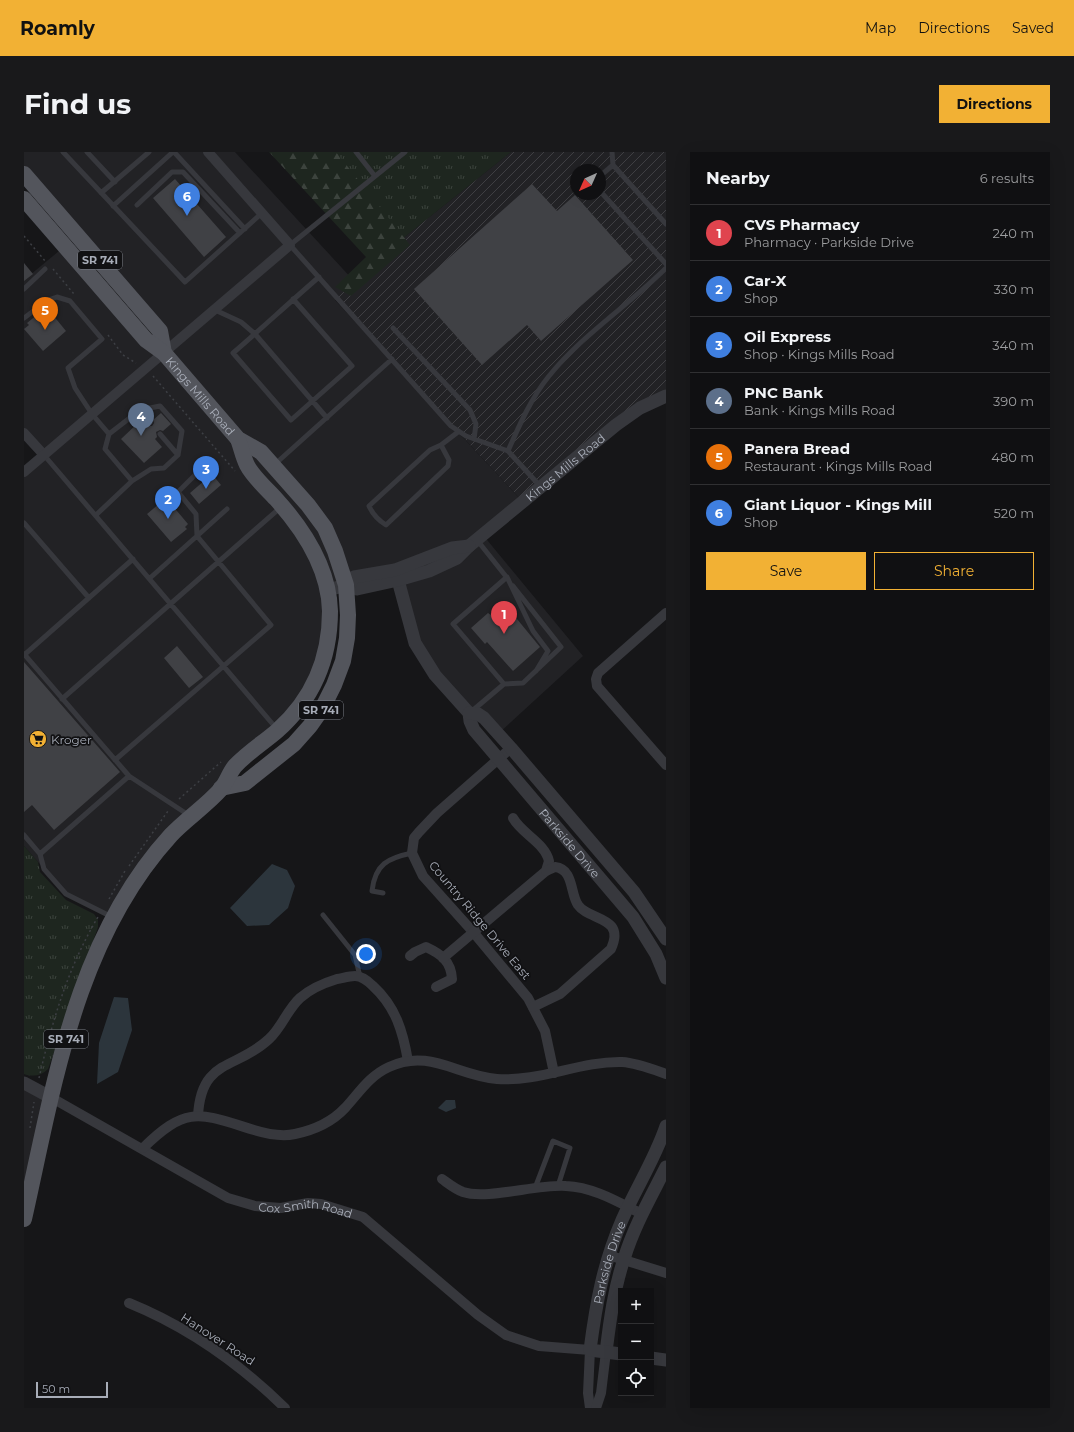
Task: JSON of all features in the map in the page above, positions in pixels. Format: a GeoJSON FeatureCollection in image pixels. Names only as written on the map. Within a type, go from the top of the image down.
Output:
{"type":"FeatureCollection","features":[{"type":"Feature","properties":{"kind":"main road","name":"Kings Mills Road"},"geometry":{"type":"LineString","coordinates":[[24,174],[160,330],[164,353]]}},
{"type":"Feature","properties":{"kind":"main road","name":"Kings Mills Road"},"geometry":{"type":"LineString","coordinates":[[24,199],[146,340],[164,353],[238,439],[261,452],[308,505],[325,528],[348,584]]}},
{"type":"Feature","properties":{"kind":"main road","name":"Kings Mills Road"},"geometry":{"type":"LineString","coordinates":[[238,439],[247,465],[305,535],[318,562],[328,590]]}},
{"type":"Feature","properties":{"kind":"main road","name":"SR 741"},"geometry":{"type":"LineString","coordinates":[[221,788],[245,783],[294,744],[310,726],[322,708],[334,685],[344,653],[348,615],[348,584]]}},
{"type":"Feature","properties":{"kind":"main road","name":"SR 741"},"geometry":{"type":"LineString","coordinates":[[24,1219],[69,1027],[107,915],[170,836],[221,788],[235,767],[278,730],[297,709],[321,671],[328,642],[330,611],[328,590]]}},
{"type":"Feature","properties":{"kind":"street"},"geometry":{"type":"LineString","coordinates":[[24,472],[290,245],[208,152]]}},
{"type":"Feature","properties":{"kind":"street","name":"Kings Mills Road"},"geometry":{"type":"LineString","coordinates":[[348,584],[357,589],[398,580],[429,571],[457,558],[473,543],[616,425],[640,408],[666,396]]}},
{"type":"Feature","properties":{"kind":"street"},"geometry":{"type":"LineString","coordinates":[[24,432],[44,455]]}},
{"type":"Feature","properties":{"kind":"street","name":"Kings Mills Road"},"geometry":{"type":"LineString","coordinates":[[328,590],[348,584],[354,577],[395,570],[452,548],[473,543]]}},
{"type":"Feature","properties":{"kind":"street","name":"Parkside Drive"},"geometry":{"type":"LineString","coordinates":[[398,580],[415,643],[435,675],[469,713],[470,721],[474,730],[633,917],[656,954],[666,978]]}},
{"type":"Feature","properties":{"kind":"street"},"geometry":{"type":"LineString","coordinates":[[666,613],[598,673],[596,679],[597,686],[666,765]]}},
{"type":"Feature","properties":{"kind":"street","name":"Parkside Drive"},"geometry":{"type":"LineString","coordinates":[[469,713],[478,714],[484,718],[511,748],[638,898],[666,939]]}},
{"type":"Feature","properties":{"kind":"street"},"geometry":{"type":"LineString","coordinates":[[412,853],[414,838],[418,832],[437,813],[511,748]]}},
{"type":"Feature","properties":{"kind":"street"},"geometry":{"type":"LineString","coordinates":[[513,818],[523,832],[544,850],[549,861],[546,871]]}},
{"type":"Feature","properties":{"kind":"street","name":"Country Ridge Drive East"},"geometry":{"type":"LineString","coordinates":[[412,853],[422,876],[515,980],[533,1007],[545,1031],[554,1073]]}},
{"type":"Feature","properties":{"kind":"street"},"geometry":{"type":"LineString","coordinates":[[443,958],[546,871],[555,867],[563,871],[573,885],[578,905],[584,910],[607,922],[612,927],[614,942],[611,949],[567,989],[552,999],[533,1007]]}},
{"type":"Feature","properties":{"kind":"street"},"geometry":{"type":"LineString","coordinates":[[410,956],[426,947],[443,958],[452,968],[452,979],[436,988]]}},
{"type":"Feature","properties":{"kind":"street"},"geometry":{"type":"LineString","coordinates":[[198,1116],[200,1097],[210,1077],[220,1067],[249,1052],[269,1039],[298,999],[318,986],[332,980],[356,976],[360,977],[369,982],[380,993],[394,1011],[400,1024],[408,1061]]}},
{"type":"Feature","properties":{"kind":"street"},"geometry":{"type":"LineString","coordinates":[[142,1148],[168,1125],[178,1120],[198,1116],[211,1117],[265,1133],[279,1135],[308,1131],[334,1118],[376,1074],[389,1067],[408,1061],[434,1061],[474,1075],[496,1079],[527,1078],[594,1064],[623,1062],[637,1064],[666,1074]]}},
{"type":"Feature","properties":{"kind":"street","name":"Cox Smith Road"},"geometry":{"type":"LineString","coordinates":[[24,1083],[142,1148],[228,1198],[245,1204],[281,1208],[308,1203],[321,1204],[363,1217],[478,1315],[506,1335],[539,1346],[618,1354]]}},
{"type":"Feature","properties":{"kind":"street","name":"Parkside Drive"},"geometry":{"type":"LineString","coordinates":[[590,1408],[588,1393],[590,1350],[601,1280],[608,1255],[628,1207],[655,1154],[666,1126]]}},
{"type":"Feature","properties":{"kind":"street","name":"Parkside Drive"},"geometry":{"type":"LineString","coordinates":[[596,1408],[601,1393],[612,1305],[624,1260],[642,1214],[666,1167]]}},
{"type":"Feature","properties":{"kind":"street"},"geometry":{"type":"LineString","coordinates":[[442,1179],[454,1188],[468,1193],[558,1186],[587,1189],[642,1214]]}},
{"type":"Feature","properties":{"kind":"street"},"geometry":{"type":"LineString","coordinates":[[608,1255],[666,1273]]}},
{"type":"Feature","properties":{"kind":"street","name":"Hanover Road"},"geometry":{"type":"LineString","coordinates":[[129,1303],[181,1329],[206,1344],[242,1369],[285,1408]]}},
{"type":"Feature","properties":{"kind":"street"},"geometry":{"type":"LineString","coordinates":[[654,1358],[666,1360]]}},
{"type":"Feature","properties":{"kind":"lane"},"geometry":{"type":"LineString","coordinates":[[63,152],[185,282],[262,214]]}},
{"type":"Feature","properties":{"kind":"lane"},"geometry":{"type":"LineString","coordinates":[[87,152],[115,182]]}},
{"type":"Feature","properties":{"kind":"lane"},"geometry":{"type":"LineString","coordinates":[[102,193],[149,152]]}},
{"type":"Feature","properties":{"kind":"lane"},"geometry":{"type":"LineString","coordinates":[[113,206],[174,152],[242,231]]}},
{"type":"Feature","properties":{"kind":"lane"},"geometry":{"type":"LineString","coordinates":[[356,152],[374,175]]}},
{"type":"Feature","properties":{"kind":"lane"},"geometry":{"type":"LineString","coordinates":[[405,152],[374,175],[290,245],[392,359],[441,417],[458,432],[508,451],[540,487]]}},
{"type":"Feature","properties":{"kind":"lane"},"geometry":{"type":"LineString","coordinates":[[612,152],[613,165],[666,224]]}},
{"type":"Feature","properties":{"kind":"lane"},"geometry":{"type":"LineString","coordinates":[[606,171],[613,165]]}},
{"type":"Feature","properties":{"kind":"lane"},"geometry":{"type":"LineString","coordinates":[[137,205],[172,172],[183,172],[242,231]]}},
{"type":"Feature","properties":{"kind":"lane"},"geometry":{"type":"LineString","coordinates":[[606,198],[666,264]]}},
{"type":"Feature","properties":{"kind":"lane"},"geometry":{"type":"LineString","coordinates":[[508,451],[525,415],[548,377],[579,346],[666,268]]}},
{"type":"Feature","properties":{"kind":"lane"},"geometry":{"type":"LineString","coordinates":[[24,289],[46,269]]}},
{"type":"Feature","properties":{"kind":"lane"},"geometry":{"type":"LineString","coordinates":[[293,299],[352,366],[292,420],[233,353],[293,299],[319,277]]}},
{"type":"Feature","properties":{"kind":"lane"},"geometry":{"type":"LineString","coordinates":[[24,318],[48,300],[57,297],[70,301],[102,339],[68,368],[75,388],[92,414],[109,434]]}},
{"type":"Feature","properties":{"kind":"lane"},"geometry":{"type":"LineString","coordinates":[[215,310],[241,322],[255,334],[327,418]]}},
{"type":"Feature","properties":{"kind":"lane"},"geometry":{"type":"LineString","coordinates":[[393,328],[470,410],[476,424],[474,439]]}},
{"type":"Feature","properties":{"kind":"lane"},"geometry":{"type":"LineString","coordinates":[[274,466],[392,359]]}},
{"type":"Feature","properties":{"kind":"lane"},"geometry":{"type":"LineString","coordinates":[[96,515],[132,481],[151,469],[164,468],[178,455],[182,432],[160,406],[140,410],[109,434],[104,450],[132,481]]}},
{"type":"Feature","properties":{"kind":"lane"},"geometry":{"type":"LineString","coordinates":[[140,410],[150,423]]}},
{"type":"Feature","properties":{"kind":"lane"},"geometry":{"type":"LineString","coordinates":[[441,445],[449,460],[448,466],[386,524],[380,521],[372,513],[369,506],[430,450],[441,445],[458,432]]}},
{"type":"Feature","properties":{"kind":"lane"},"geometry":{"type":"LineString","coordinates":[[160,434],[178,455]]}},
{"type":"Feature","properties":{"kind":"lane"},"geometry":{"type":"LineString","coordinates":[[44,455],[278,730]]}},
{"type":"Feature","properties":{"kind":"lane"},"geometry":{"type":"LineString","coordinates":[[115,760],[271,625],[197,536],[196,514],[178,492],[197,473]]}},
{"type":"Feature","properties":{"kind":"lane"},"geometry":{"type":"LineString","coordinates":[[62,699],[282,506]]}},
{"type":"Feature","properties":{"kind":"lane"},"geometry":{"type":"LineString","coordinates":[[150,578],[228,509]]}},
{"type":"Feature","properties":{"kind":"lane"},"geometry":{"type":"LineString","coordinates":[[24,523],[89,598]]}},
{"type":"Feature","properties":{"kind":"lane"},"geometry":{"type":"LineString","coordinates":[[469,713],[504,684],[523,683],[561,647],[506,577],[473,543]]}},
{"type":"Feature","properties":{"kind":"lane"},"geometry":{"type":"LineString","coordinates":[[133,559],[24,655],[129,776],[190,816]]}},
{"type":"Feature","properties":{"kind":"lane"},"geometry":{"type":"LineString","coordinates":[[506,577],[533,631],[548,651],[536,671]]}},
{"type":"Feature","properties":{"kind":"lane"},"geometry":{"type":"LineString","coordinates":[[504,684],[453,624],[506,577]]}},
{"type":"Feature","properties":{"kind":"lane"},"geometry":{"type":"LineString","coordinates":[[40,854],[129,776]]}},
{"type":"Feature","properties":{"kind":"lane"},"geometry":{"type":"LineString","coordinates":[[24,835],[40,854],[44,869],[66,894],[107,915]]}},
{"type":"Feature","properties":{"kind":"lane"},"geometry":{"type":"LineString","coordinates":[[383,893],[372,891],[375,876],[379,869],[389,859],[412,853]]}},
{"type":"Feature","properties":{"kind":"lane"},"geometry":{"type":"LineString","coordinates":[[592,867],[604,857]]}},
{"type":"Feature","properties":{"kind":"lane"},"geometry":{"type":"LineString","coordinates":[[323,915],[355,955],[360,977]]}},
{"type":"Feature","properties":{"kind":"lane"},"geometry":{"type":"LineString","coordinates":[[535,1188],[553,1141],[570,1148],[558,1186]]}},
{"type":"Feature","properties":{"kind":"path"},"geometry":{"type":"LineString","coordinates":[[147,368],[239,476]]}},
{"type":"Feature","properties":{"kind":"path"},"geometry":{"type":"LineString","coordinates":[[29,1133],[37,1090],[56,1012],[83,942],[107,915],[131,863],[173,805],[222,761]]}},
{"type":"Feature","properties":{"kind":"shaded area"},"geometry":{"type":"Polygon","coordinates":[[[24,152],[235,152],[354,281],[335,300],[523,502],[483,535],[583,656],[498,734],[478,714],[415,643],[398,580],[328,590],[313,687],[191,816],[113,918],[66,894],[24,846],[24,472],[44,455],[24,436],[24,280],[65,246],[146,340],[160,330],[24,174],[24,152]]]}},
{"type":"Feature","properties":{"kind":"shaded area"},"geometry":{"type":"Polygon","coordinates":[[[511,152],[666,152],[666,393],[523,502],[335,299],[377,259],[511,152]]]}},
{"type":"Feature","properties":{"kind":"shaded area"},"geometry":{"type":"Polygon","coordinates":[[[272,864],[287,870],[295,886],[288,908],[269,925],[247,926],[230,908],[272,864]]]}},
{"type":"Feature","properties":{"kind":"shaded area"},"geometry":{"type":"Polygon","coordinates":[[[114,997],[128,998],[132,1030],[118,1072],[97,1084],[99,1043],[114,997]]]}},
{"type":"Feature","properties":{"kind":"shaded area"},"geometry":{"type":"Polygon","coordinates":[[[24,1083],[52,1098],[24,1219],[24,1083]]]}},
{"type":"Feature","properties":{"kind":"shaded area"},"geometry":{"type":"Polygon","coordinates":[[[446,1100],[455,1100],[456,1108],[446,1112],[438,1108],[446,1100]]]}},
{"type":"Feature","properties":{"kind":"green space"},"geometry":{"type":"Polygon","coordinates":[[[269,152],[336,152],[410,245],[351,296],[335,287],[366,257],[269,152]]]}},
{"type":"Feature","properties":{"kind":"green space"},"geometry":{"type":"Polygon","coordinates":[[[278,152],[511,152],[377,259],[278,152]]]}},
{"type":"Feature","properties":{"kind":"green space"},"geometry":{"type":"Polygon","coordinates":[[[24,846],[38,862],[40,872],[66,900],[94,914],[98,920],[98,927],[48,1069],[43,1073],[34,1076],[24,1074],[24,846]]]}},
{"type":"Feature","properties":{"kind":"building"},"geometry":{"type":"Polygon","coordinates":[[[175,179],[226,237],[204,257],[153,198],[175,179]]]}},
{"type":"Feature","properties":{"kind":"building"},"geometry":{"type":"Polygon","coordinates":[[[532,184],[557,211],[570,199],[579,200],[633,260],[541,341],[527,325],[482,365],[414,289],[532,184]]]}},
{"type":"Feature","properties":{"kind":"building"},"geometry":{"type":"Polygon","coordinates":[[[24,263],[33,274],[24,281],[24,263]]]}},
{"type":"Feature","properties":{"kind":"building"},"geometry":{"type":"Polygon","coordinates":[[[48,309],[66,331],[43,351],[24,329],[29,325],[27,323],[38,314],[39,316],[48,309]]]}},
{"type":"Feature","properties":{"kind":"building"},"geometry":{"type":"Polygon","coordinates":[[[161,413],[171,424],[163,431],[160,430],[156,432],[157,437],[155,439],[162,447],[144,463],[121,439],[139,422],[144,428],[147,426],[152,426],[154,423],[153,420],[161,413]]]}},
{"type":"Feature","properties":{"kind":"building"},"geometry":{"type":"Polygon","coordinates":[[[212,474],[221,485],[199,504],[190,493],[212,474]]]}},
{"type":"Feature","properties":{"kind":"building"},"geometry":{"type":"Polygon","coordinates":[[[166,498],[188,524],[185,527],[187,529],[171,542],[147,514],[166,498]]]}},
{"type":"Feature","properties":{"kind":"building"},"geometry":{"type":"Polygon","coordinates":[[[504,603],[540,647],[513,671],[487,642],[485,644],[471,628],[488,613],[491,615],[504,603]]]}},
{"type":"Feature","properties":{"kind":"building"},"geometry":{"type":"Polygon","coordinates":[[[177,646],[203,677],[189,688],[164,658],[177,646]]]}},
{"type":"Feature","properties":{"kind":"building"},"geometry":{"type":"Polygon","coordinates":[[[24,662],[120,772],[54,830],[32,805],[24,812],[24,662]]]}},
{"type":"Feature","properties":{"kind":"place","name":"Giant Liquor - Kings Mill"},"geometry":{"type":"Point","coordinates":[187,216]}},
{"type":"Feature","properties":{"kind":"place","name":"Panera Bread"},"geometry":{"type":"Point","coordinates":[45,330]}},
{"type":"Feature","properties":{"kind":"place","name":"PNC Bank"},"geometry":{"type":"Point","coordinates":[141,436]}},
{"type":"Feature","properties":{"kind":"place","name":"Oil Express"},"geometry":{"type":"Point","coordinates":[206,489]}},
{"type":"Feature","properties":{"kind":"place","name":"Car-X"},"geometry":{"type":"Point","coordinates":[168,519]}},
{"type":"Feature","properties":{"kind":"place","name":"CVS Pharmacy"},"geometry":{"type":"Point","coordinates":[504,634]}},
{"type":"Feature","properties":{"kind":"place","name":"Kroger"},"geometry":{"type":"Point","coordinates":[38,739]}}]}
